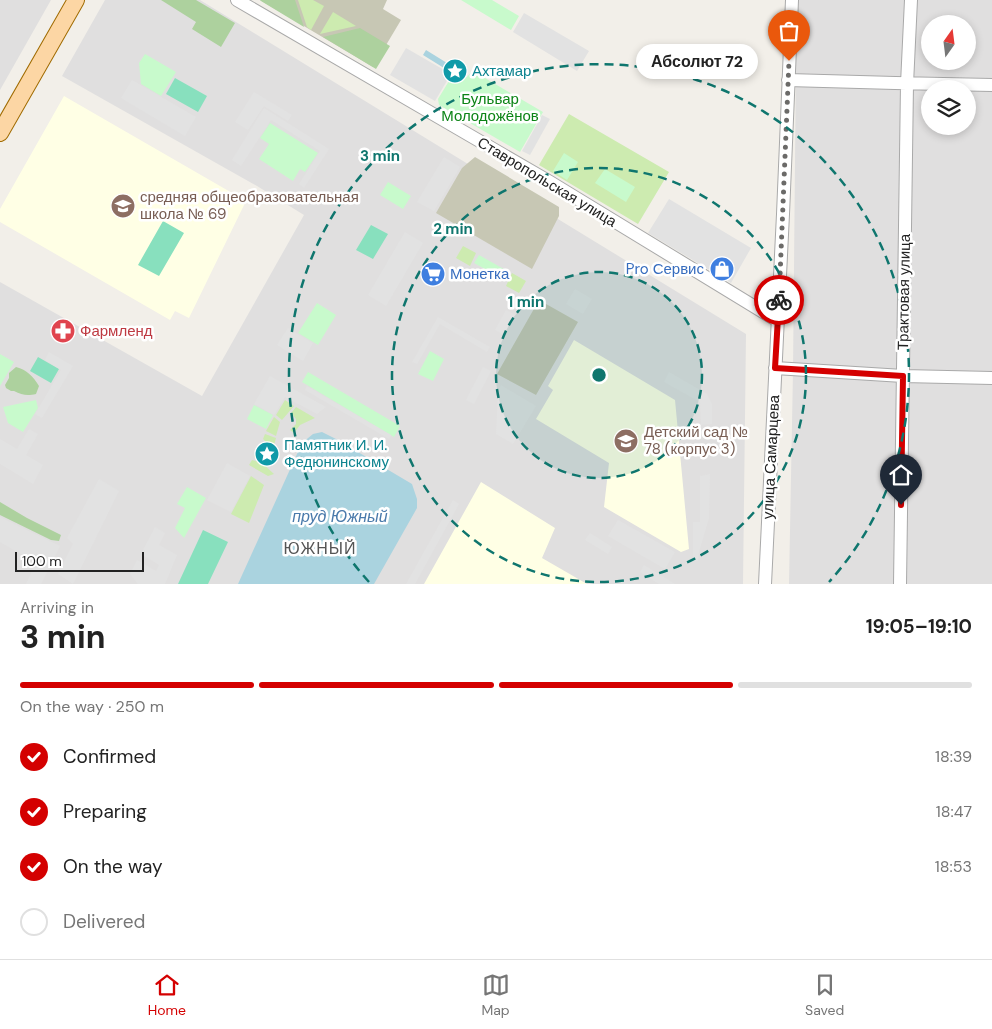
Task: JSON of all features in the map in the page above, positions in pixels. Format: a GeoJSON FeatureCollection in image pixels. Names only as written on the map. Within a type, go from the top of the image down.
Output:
{"type":"FeatureCollection","features":[{"type":"Feature","properties":{"kind":"main road"},"geometry":{"type":"LineString","coordinates":[[0,133],[76,0]]}},
{"type":"Feature","properties":{"kind":"street","name":"Ставропольская улица"},"geometry":{"type":"LineString","coordinates":[[237,0],[550,182],[778,321]]}},
{"type":"Feature","properties":{"kind":"street","name":"улица Самарцева"},"geometry":{"type":"LineString","coordinates":[[765,584],[792,0]]}},
{"type":"Feature","properties":{"kind":"street","name":"Трактовая улица"},"geometry":{"type":"LineString","coordinates":[[900,584],[907,84],[911,0]]}},
{"type":"Feature","properties":{"kind":"street"},"geometry":{"type":"LineString","coordinates":[[788,80],[907,84],[992,84]]}},
{"type":"Feature","properties":{"kind":"street"},"geometry":{"type":"LineString","coordinates":[[775,368],[903,376],[992,378]]}},
{"type":"Feature","properties":{"kind":"shaded area"},"geometry":{"type":"Polygon","coordinates":[[[0,0],[51,0],[0,90],[0,0]]]}},
{"type":"Feature","properties":{"kind":"shaded area"},"geometry":{"type":"Polygon","coordinates":[[[105,0],[200,0],[746,334],[743,584],[0,584],[0,282],[202,396],[304,215],[257,186],[62,76],[105,0]]]}},
{"type":"Feature","properties":{"kind":"shaded area"},"geometry":{"type":"Polygon","coordinates":[[[260,0],[387,0],[383,9],[401,20],[373,67],[260,0]]]}},
{"type":"Feature","properties":{"kind":"shaded area"},"geometry":{"type":"Polygon","coordinates":[[[798,0],[992,0],[992,584],[789,584],[798,0]]]}},
{"type":"Feature","properties":{"kind":"shaded area"},"geometry":{"type":"Polygon","coordinates":[[[524,13],[589,51],[577,71],[513,32],[524,13]]]}},
{"type":"Feature","properties":{"kind":"shaded area"},"geometry":{"type":"Polygon","coordinates":[[[406,48],[451,74],[435,101],[390,75],[406,48]]]}},
{"type":"Feature","properties":{"kind":"shaded area"},"geometry":{"type":"Polygon","coordinates":[[[132,80],[196,117],[185,136],[121,98],[132,80]]]}},
{"type":"Feature","properties":{"kind":"shaded area"},"geometry":{"type":"Polygon","coordinates":[[[254,92],[292,115],[288,121],[264,106],[248,130],[235,122],[254,92]]]}},
{"type":"Feature","properties":{"kind":"shaded area","name":"средняя общеобразовательная школа № 69"},"geometry":{"type":"Polygon","coordinates":[[[64,96],[246,201],[189,318],[175,311],[170,320],[0,222],[0,209],[64,96]]]}},
{"type":"Feature","properties":{"kind":"shaded area"},"geometry":{"type":"Polygon","coordinates":[[[264,108],[329,149],[304,188],[299,184],[320,151],[271,120],[241,166],[232,160],[264,108]]]}},
{"type":"Feature","properties":{"kind":"shaded area"},"geometry":{"type":"Polygon","coordinates":[[[542,115],[550,119],[530,155],[522,151],[542,115]]]}},
{"type":"Feature","properties":{"kind":"shaded area"},"geometry":{"type":"Polygon","coordinates":[[[444,157],[460,167],[434,211],[417,202],[444,157]]]}},
{"type":"Feature","properties":{"kind":"shaded area"},"geometry":{"type":"Polygon","coordinates":[[[475,157],[559,207],[559,216],[532,269],[436,213],[462,168],[475,157]]]}},
{"type":"Feature","properties":{"kind":"shaded area"},"geometry":{"type":"Polygon","coordinates":[[[669,199],[751,248],[731,283],[648,233],[669,199]]]}},
{"type":"Feature","properties":{"kind":"shaded area"},"geometry":{"type":"Polygon","coordinates":[[[405,232],[423,243],[386,306],[368,295],[405,232]]]}},
{"type":"Feature","properties":{"kind":"shaded area"},"geometry":{"type":"Polygon","coordinates":[[[575,289],[592,299],[583,314],[566,304],[575,289]]]}},
{"type":"Feature","properties":{"kind":"shaded area"},"geometry":{"type":"Polygon","coordinates":[[[539,300],[578,322],[536,395],[497,374],[539,300]]]}},
{"type":"Feature","properties":{"kind":"shaded area"},"geometry":{"type":"Polygon","coordinates":[[[506,310],[515,315],[504,335],[495,330],[506,310]]]}},
{"type":"Feature","properties":{"kind":"shaded area"},"geometry":{"type":"Polygon","coordinates":[[[438,317],[490,347],[487,352],[440,324],[417,364],[412,362],[438,317]]]}},
{"type":"Feature","properties":{"kind":"shaded area"},"geometry":{"type":"Polygon","coordinates":[[[288,328],[313,343],[303,361],[277,345],[288,328]]]}},
{"type":"Feature","properties":{"kind":"shaded area","name":"Детский сад № 78 (корпус 3)"},"geometry":{"type":"Polygon","coordinates":[[[574,340],[675,400],[689,549],[681,552],[604,507],[609,463],[536,419],[553,390],[548,386],[574,340]]]}},
{"type":"Feature","properties":{"kind":"shaded area"},"geometry":{"type":"Polygon","coordinates":[[[49,352],[73,366],[42,418],[35,414],[61,370],[45,360],[49,352]]]}},
{"type":"Feature","properties":{"kind":"shaded area"},"geometry":{"type":"Polygon","coordinates":[[[483,367],[491,371],[474,404],[466,400],[483,367]]]}},
{"type":"Feature","properties":{"kind":"shaded area"},"geometry":{"type":"Polygon","coordinates":[[[669,372],[707,394],[712,404],[712,424],[701,425],[700,402],[664,382],[669,372]]]}},
{"type":"Feature","properties":{"kind":"shaded area"},"geometry":{"type":"Polygon","coordinates":[[[270,376],[326,407],[317,414],[285,397],[274,415],[254,404],[270,376]]]}},
{"type":"Feature","properties":{"kind":"shaded area"},"geometry":{"type":"Polygon","coordinates":[[[501,385],[536,406],[513,444],[496,434],[498,391],[501,385]]]}},
{"type":"Feature","properties":{"kind":"shaded area"},"geometry":{"type":"Polygon","coordinates":[[[307,386],[391,435],[389,439],[305,390],[307,386]]]}},
{"type":"Feature","properties":{"kind":"shaded area"},"geometry":{"type":"Polygon","coordinates":[[[29,429],[38,434],[26,455],[43,465],[33,484],[0,464],[0,439],[17,449],[29,429]]]}},
{"type":"Feature","properties":{"kind":"shaded area"},"geometry":{"type":"Polygon","coordinates":[[[227,463],[250,476],[231,512],[207,500],[227,463]]]}},
{"type":"Feature","properties":{"kind":"shaded area"},"geometry":{"type":"Polygon","coordinates":[[[710,474],[709,518],[698,561],[693,561],[693,522],[700,522],[700,476],[710,474]]]}},
{"type":"Feature","properties":{"kind":"shaded area"},"geometry":{"type":"Polygon","coordinates":[[[99,479],[119,491],[73,584],[58,574],[73,544],[67,538],[99,479]]]}},
{"type":"Feature","properties":{"kind":"shaded area"},"geometry":{"type":"Polygon","coordinates":[[[481,482],[555,528],[542,558],[587,584],[424,584],[481,482]]]}},
{"type":"Feature","properties":{"kind":"shaded area"},"geometry":{"type":"Polygon","coordinates":[[[453,500],[459,504],[415,584],[406,584],[453,500]]]}},
{"type":"Feature","properties":{"kind":"shaded area"},"geometry":{"type":"Polygon","coordinates":[[[0,517],[60,546],[41,584],[26,584],[36,563],[0,542],[0,517]]]}},
{"type":"Feature","properties":{"kind":"shaded area"},"geometry":{"type":"Polygon","coordinates":[[[618,520],[675,552],[665,569],[608,536],[618,520]]]}},
{"type":"Feature","properties":{"kind":"shaded area"},"geometry":{"type":"Polygon","coordinates":[[[155,527],[165,533],[159,545],[177,555],[165,584],[138,584],[130,574],[137,560],[156,571],[159,565],[141,554],[155,527]]]}},
{"type":"Feature","properties":{"kind":"shaded area"},"geometry":{"type":"Polygon","coordinates":[[[590,533],[612,547],[608,554],[585,540],[590,533]]]}},
{"type":"Feature","properties":{"kind":"shaded area"},"geometry":{"type":"Polygon","coordinates":[[[644,565],[675,584],[659,584],[640,572],[644,565]]]}},
{"type":"Feature","properties":{"kind":"green space"},"geometry":{"type":"Polygon","coordinates":[[[161,0],[196,0],[235,23],[221,47],[192,29],[196,22],[161,0]]]}},
{"type":"Feature","properties":{"kind":"green space"},"geometry":{"type":"Polygon","coordinates":[[[295,0],[304,27],[261,1],[295,0]]]}},
{"type":"Feature","properties":{"kind":"green space"},"geometry":{"type":"Polygon","coordinates":[[[298,0],[313,0],[324,6],[311,30],[307,27],[298,0]]]}},
{"type":"Feature","properties":{"kind":"green space"},"geometry":{"type":"Polygon","coordinates":[[[461,0],[492,0],[519,16],[511,30],[461,0]]]}},
{"type":"Feature","properties":{"kind":"green space"},"geometry":{"type":"Polygon","coordinates":[[[333,12],[356,26],[320,34],[333,12]]]}},
{"type":"Feature","properties":{"kind":"green space"},"geometry":{"type":"Polygon","coordinates":[[[360,28],[390,46],[376,69],[323,37],[360,28]]]}},
{"type":"Feature","properties":{"kind":"green space"},"geometry":{"type":"Polygon","coordinates":[[[145,54],[176,72],[161,96],[141,84],[139,63],[145,54]]]}},
{"type":"Feature","properties":{"kind":"green space","name":"Бульвар Молодожёнов"},"geometry":{"type":"Polygon","coordinates":[[[473,71],[543,112],[520,152],[439,105],[438,99],[449,81],[460,81],[473,71]]]}},
{"type":"Feature","properties":{"kind":"green space"},"geometry":{"type":"Polygon","coordinates":[[[175,78],[207,96],[198,112],[166,94],[175,78]]]}},
{"type":"Feature","properties":{"kind":"green space"},"geometry":{"type":"Polygon","coordinates":[[[569,114],[669,172],[638,224],[539,165],[569,114]]]}},
{"type":"Feature","properties":{"kind":"green space"},"geometry":{"type":"Polygon","coordinates":[[[270,123],[318,153],[305,172],[300,169],[293,181],[259,159],[269,144],[260,138],[270,123]]]}},
{"type":"Feature","properties":{"kind":"green space"},"geometry":{"type":"Polygon","coordinates":[[[564,153],[578,162],[567,180],[553,171],[564,153]]]}},
{"type":"Feature","properties":{"kind":"green space"},"geometry":{"type":"Polygon","coordinates":[[[605,169],[635,187],[626,202],[595,183],[605,169]]]}},
{"type":"Feature","properties":{"kind":"green space"},"geometry":{"type":"Polygon","coordinates":[[[388,182],[411,196],[403,209],[380,195],[388,182]]]}},
{"type":"Feature","properties":{"kind":"green space"},"geometry":{"type":"Polygon","coordinates":[[[163,221],[184,233],[159,276],[138,265],[163,221]]]}},
{"type":"Feature","properties":{"kind":"green space"},"geometry":{"type":"Polygon","coordinates":[[[371,225],[388,234],[373,259],[356,250],[371,225]]]}},
{"type":"Feature","properties":{"kind":"green space"},"geometry":{"type":"Polygon","coordinates":[[[463,246],[476,253],[470,266],[456,258],[463,246]]]}},
{"type":"Feature","properties":{"kind":"green space"},"geometry":{"type":"Polygon","coordinates":[[[479,255],[509,272],[505,280],[474,263],[479,255]]]}},
{"type":"Feature","properties":{"kind":"green space"},"geometry":{"type":"Polygon","coordinates":[[[512,273],[526,281],[519,293],[506,286],[512,273]]]}},
{"type":"Feature","properties":{"kind":"green space"},"geometry":{"type":"Polygon","coordinates":[[[317,303],[336,315],[318,345],[298,333],[317,303]]]}},
{"type":"Feature","properties":{"kind":"green space"},"geometry":{"type":"Polygon","coordinates":[[[430,351],[444,359],[433,381],[418,374],[430,351]]]}},
{"type":"Feature","properties":{"kind":"green space"},"geometry":{"type":"Polygon","coordinates":[[[0,354],[14,362],[0,386],[0,354]]]}},
{"type":"Feature","properties":{"kind":"green space"},"geometry":{"type":"Polygon","coordinates":[[[38,357],[59,369],[51,383],[30,371],[38,357]]]}},
{"type":"Feature","properties":{"kind":"green space"},"geometry":{"type":"Polygon","coordinates":[[[16,367],[27,372],[34,379],[39,386],[36,394],[25,395],[6,388],[5,385],[9,378],[9,373],[16,367]]]}},
{"type":"Feature","properties":{"kind":"green space"},"geometry":{"type":"Polygon","coordinates":[[[308,372],[400,426],[394,437],[302,382],[308,372]]]}},
{"type":"Feature","properties":{"kind":"green space"},"geometry":{"type":"Polygon","coordinates":[[[36,400],[38,408],[23,432],[8,423],[3,407],[36,400]]]}},
{"type":"Feature","properties":{"kind":"green space"},"geometry":{"type":"Polygon","coordinates":[[[285,400],[294,406],[282,420],[276,415],[285,400]]]}},
{"type":"Feature","properties":{"kind":"green space"},"geometry":{"type":"Polygon","coordinates":[[[254,405],[273,415],[266,429],[247,419],[254,405]]]}},
{"type":"Feature","properties":{"kind":"green space"},"geometry":{"type":"Polygon","coordinates":[[[296,407],[315,418],[300,425],[294,433],[290,430],[296,424],[296,419],[291,413],[296,407]]]}},
{"type":"Feature","properties":{"kind":"green space"},"geometry":{"type":"Polygon","coordinates":[[[274,417],[280,422],[276,436],[266,431],[274,417]]]}},
{"type":"Feature","properties":{"kind":"green space"},"geometry":{"type":"Polygon","coordinates":[[[265,434],[276,438],[273,449],[263,439],[265,434]]]}},
{"type":"Feature","properties":{"kind":"green space"},"geometry":{"type":"Polygon","coordinates":[[[262,442],[268,449],[264,459],[254,457],[262,442]]]}},
{"type":"Feature","properties":{"kind":"green space"},"geometry":{"type":"Polygon","coordinates":[[[252,460],[261,462],[274,474],[268,476],[249,465],[252,460]]]}},
{"type":"Feature","properties":{"kind":"green space"},"geometry":{"type":"Polygon","coordinates":[[[251,476],[264,485],[249,523],[231,514],[251,476]]]}},
{"type":"Feature","properties":{"kind":"green space"},"geometry":{"type":"Polygon","coordinates":[[[187,487],[206,498],[184,538],[175,528],[185,508],[177,504],[187,487]]]}},
{"type":"Feature","properties":{"kind":"green space"},"geometry":{"type":"Polygon","coordinates":[[[0,502],[61,535],[59,541],[51,540],[0,515],[0,502]]]}},
{"type":"Feature","properties":{"kind":"green space"},"geometry":{"type":"Polygon","coordinates":[[[203,530],[228,542],[208,584],[178,584],[203,530]]]}},
{"type":"Feature","properties":{"kind":"water"},"geometry":{"type":"Polygon","coordinates":[[[426,50],[447,63],[444,68],[423,55],[426,50]]]}},
{"type":"Feature","properties":{"kind":"water","name":"пруд Южный"},"geometry":{"type":"Polygon","coordinates":[[[322,432],[412,484],[417,499],[417,508],[374,584],[238,584],[302,443],[313,434],[322,432]]]}},
{"type":"Feature","properties":{"kind":"way so far"},"geometry":{"type":"LineString","coordinates":[[779,300],[789,61]]}},
{"type":"Feature","properties":{"kind":"place","name":"Абсолют 72"},"geometry":{"type":"Point","coordinates":[789,61]}},
{"type":"Feature","properties":{"kind":"place","name":"Ахтамар"},"geometry":{"type":"Point","coordinates":[455,71]}},
{"type":"Feature","properties":{"kind":"place","name":"средняя общеобразовательная школа № 69"},"geometry":{"type":"Point","coordinates":[123,206]}},
{"type":"Feature","properties":{"kind":"place","name":"Pro Сервис"},"geometry":{"type":"Point","coordinates":[722,269]}},
{"type":"Feature","properties":{"kind":"place","name":"Монетка"},"geometry":{"type":"Point","coordinates":[433,274]}},
{"type":"Feature","properties":{"kind":"place","name":"Фармленд"},"geometry":{"type":"Point","coordinates":[63,331]}},
{"type":"Feature","properties":{"kind":"place","name":"Детский сад № 78 (корпус 3)"},"geometry":{"type":"Point","coordinates":[626,441]}},
{"type":"Feature","properties":{"kind":"place","name":"Памятник И. И. Федюнинскому"},"geometry":{"type":"Point","coordinates":[267,454]}},
{"type":"Feature","properties":{"kind":"district","name":"ЮЖНЫЙ"},"geometry":{"type":"Point","coordinates":[320,548]}},
{"type":"Feature","properties":{"kind":"route"},"geometry":{"type":"LineString","coordinates":[[779,300],[775,368],[903,376],[901,505]]}}]}
